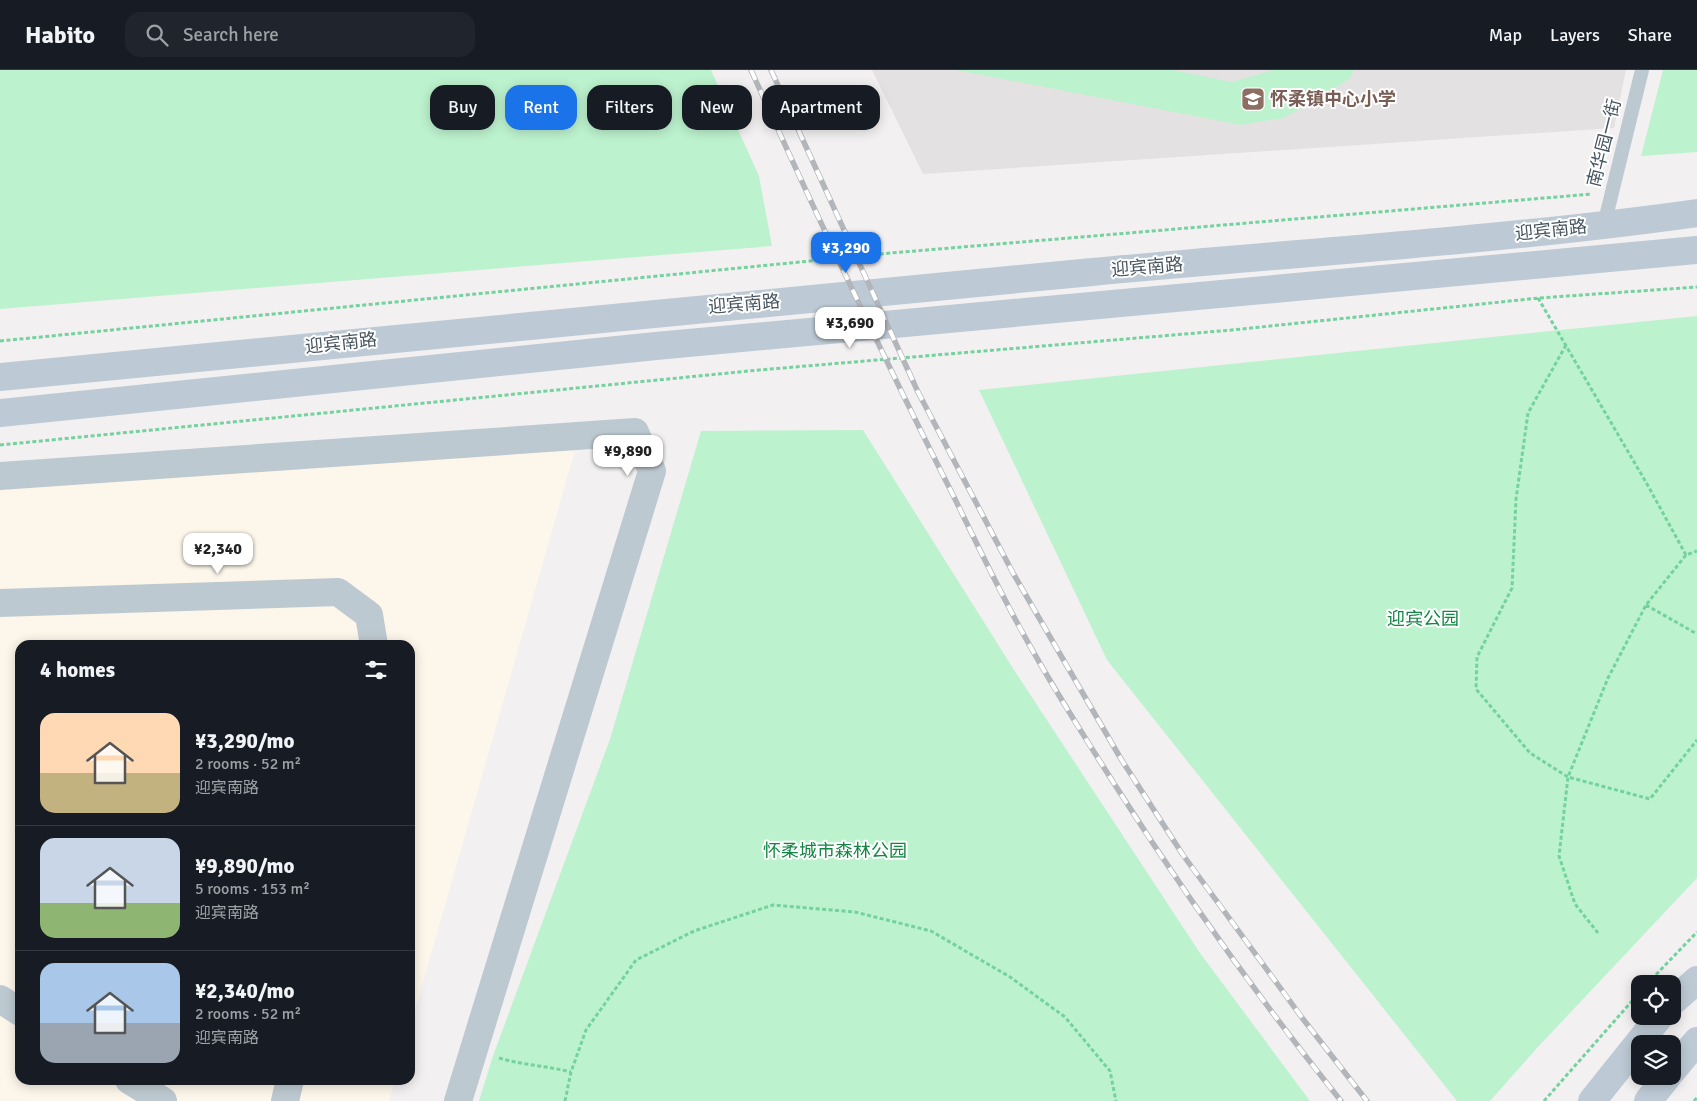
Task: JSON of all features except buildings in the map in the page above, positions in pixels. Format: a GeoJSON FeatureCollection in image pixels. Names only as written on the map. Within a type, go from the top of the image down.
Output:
{"type":"FeatureCollection","features":[{"type":"Feature","properties":{"kind":"main road","name":"迎宾南路"},"geometry":{"type":"LineString","coordinates":[[0,377],[1076,273],[1440,242],[1697,213]]}},
{"type":"Feature","properties":{"kind":"main road","name":"迎宾南路"},"geometry":{"type":"LineString","coordinates":[[0,413],[666,345],[1697,250]]}},
{"type":"Feature","properties":{"kind":"main road"},"geometry":{"type":"LineString","coordinates":[[1681,994],[1697,980]]}},
{"type":"Feature","properties":{"kind":"main road"},"geometry":{"type":"LineString","coordinates":[[1592,1101],[1653,1025]]}},
{"type":"Feature","properties":{"kind":"main road"},"geometry":{"type":"LineString","coordinates":[[1681,1060],[1697,1041]]}},
{"type":"Feature","properties":{"kind":"main road"},"geometry":{"type":"LineString","coordinates":[[1648,1101],[1661,1085]]}},
{"type":"Feature","properties":{"kind":"street"},"geometry":{"type":"LineString","coordinates":[[0,476],[634,432],[652,471],[458,1101]]}},
{"type":"Feature","properties":{"kind":"street"},"geometry":{"type":"LineString","coordinates":[[0,603],[338,592],[369,615],[373,640]]}},
{"type":"Feature","properties":{"kind":"street"},"geometry":{"type":"LineString","coordinates":[[0,999],[15,1009]]}},
{"type":"Feature","properties":{"kind":"street"},"geometry":{"type":"LineString","coordinates":[[137,1085],[162,1101]]}},
{"type":"Feature","properties":{"kind":"street"},"geometry":{"type":"LineString","coordinates":[[285,1101],[289,1085]]}},
{"type":"Feature","properties":{"kind":"lane","name":"南华园一街"},"geometry":{"type":"LineString","coordinates":[[1604,225],[1642,70]]}},
{"type":"Feature","properties":{"kind":"path"},"geometry":{"type":"LineString","coordinates":[[0,341],[891,252],[1611,193]]}},
{"type":"Feature","properties":{"kind":"path"},"geometry":{"type":"LineString","coordinates":[[1520,266],[1647,484],[1686,555]]}},
{"type":"Feature","properties":{"kind":"path"},"geometry":{"type":"LineString","coordinates":[[0,445],[759,370],[1232,330],[1539,298],[1697,287]]}},
{"type":"Feature","properties":{"kind":"path"},"geometry":{"type":"LineString","coordinates":[[1566,345],[1528,413],[1516,499],[1512,588],[1477,657],[1476,689],[1530,754],[1568,777],[1650,799],[1697,740]]}},
{"type":"Feature","properties":{"kind":"path"},"geometry":{"type":"LineString","coordinates":[[1598,933],[1575,904],[1559,856],[1568,777],[1608,678],[1646,605],[1686,555],[1697,551]]}},
{"type":"Feature","properties":{"kind":"path"},"geometry":{"type":"LineString","coordinates":[[1646,605],[1697,634]]}},
{"type":"Feature","properties":{"kind":"path"},"geometry":{"type":"LineString","coordinates":[[565,1101],[571,1072],[586,1030],[636,960],[694,931],[773,905],[856,912],[931,931],[1010,977],[1066,1017],[1110,1072],[1116,1101]]}},
{"type":"Feature","properties":{"kind":"path"},"geometry":{"type":"LineString","coordinates":[[1656,975],[1697,932]]}},
{"type":"Feature","properties":{"kind":"path"},"geometry":{"type":"LineString","coordinates":[[1544,1101],[1631,1002]]}},
{"type":"Feature","properties":{"kind":"path"},"geometry":{"type":"LineString","coordinates":[[473,1054],[571,1072]]}},
{"type":"Feature","properties":{"kind":"path"},"geometry":{"type":"LineString","coordinates":[[1694,1101],[1697,1098]]}},
{"type":"Feature","properties":{"kind":"shaded area","name":"怀柔镇中心小学"},"geometry":{"type":"Polygon","coordinates":[[[872,70],[1626,70],[1614,128],[923,174],[872,70]]]}},
{"type":"Feature","properties":{"kind":"shaded area"},"geometry":{"type":"Polygon","coordinates":[[[575,450],[415,1010],[415,640],[15,640],[15,1085],[394,1085],[389,1101],[0,1101],[0,489],[575,450]]]}},
{"type":"Feature","properties":{"kind":"green space"},"geometry":{"type":"Polygon","coordinates":[[[0,70],[711,70],[718,85],[682,85],[682,130],[738,130],[759,176],[772,246],[0,309],[0,70]]]}},
{"type":"Feature","properties":{"kind":"green space"},"geometry":{"type":"Polygon","coordinates":[[[956,70],[1172,70],[1232,82],[1273,70],[1354,70],[1349,79],[1314,102],[1283,118],[1241,125],[956,70]]]}},
{"type":"Feature","properties":{"kind":"green space"},"geometry":{"type":"Polygon","coordinates":[[[1663,70],[1697,70],[1697,152],[1641,156],[1663,70]]]}},
{"type":"Feature","properties":{"kind":"green space","name":"迎宾公园"},"geometry":{"type":"Polygon","coordinates":[[[1697,316],[1697,878],[1537,1048],[1490,1101],[1457,1101],[1107,660],[979,390],[1697,316]]]}},
{"type":"Feature","properties":{"kind":"green space","name":"怀柔城市森林公园"},"geometry":{"type":"Polygon","coordinates":[[[863,430],[1016,673],[1200,953],[1310,1101],[479,1101],[493,1056],[610,739],[701,431],[863,430]]]}},
{"type":"Feature","properties":{"kind":"railway"},"geometry":{"type":"LineString","coordinates":[[751,70],[901,391],[1019,626],[1066,706],[1168,867],[1252,986],[1341,1101]]}},
{"type":"Feature","properties":{"kind":"railway"},"geometry":{"type":"LineString","coordinates":[[771,70],[918,392],[1013,573],[1121,759],[1183,855],[1303,1019],[1367,1101]]}},
{"type":"Feature","properties":{"kind":"place","name":"怀柔镇中心小学"},"geometry":{"type":"Point","coordinates":[1253,99]}}]}
